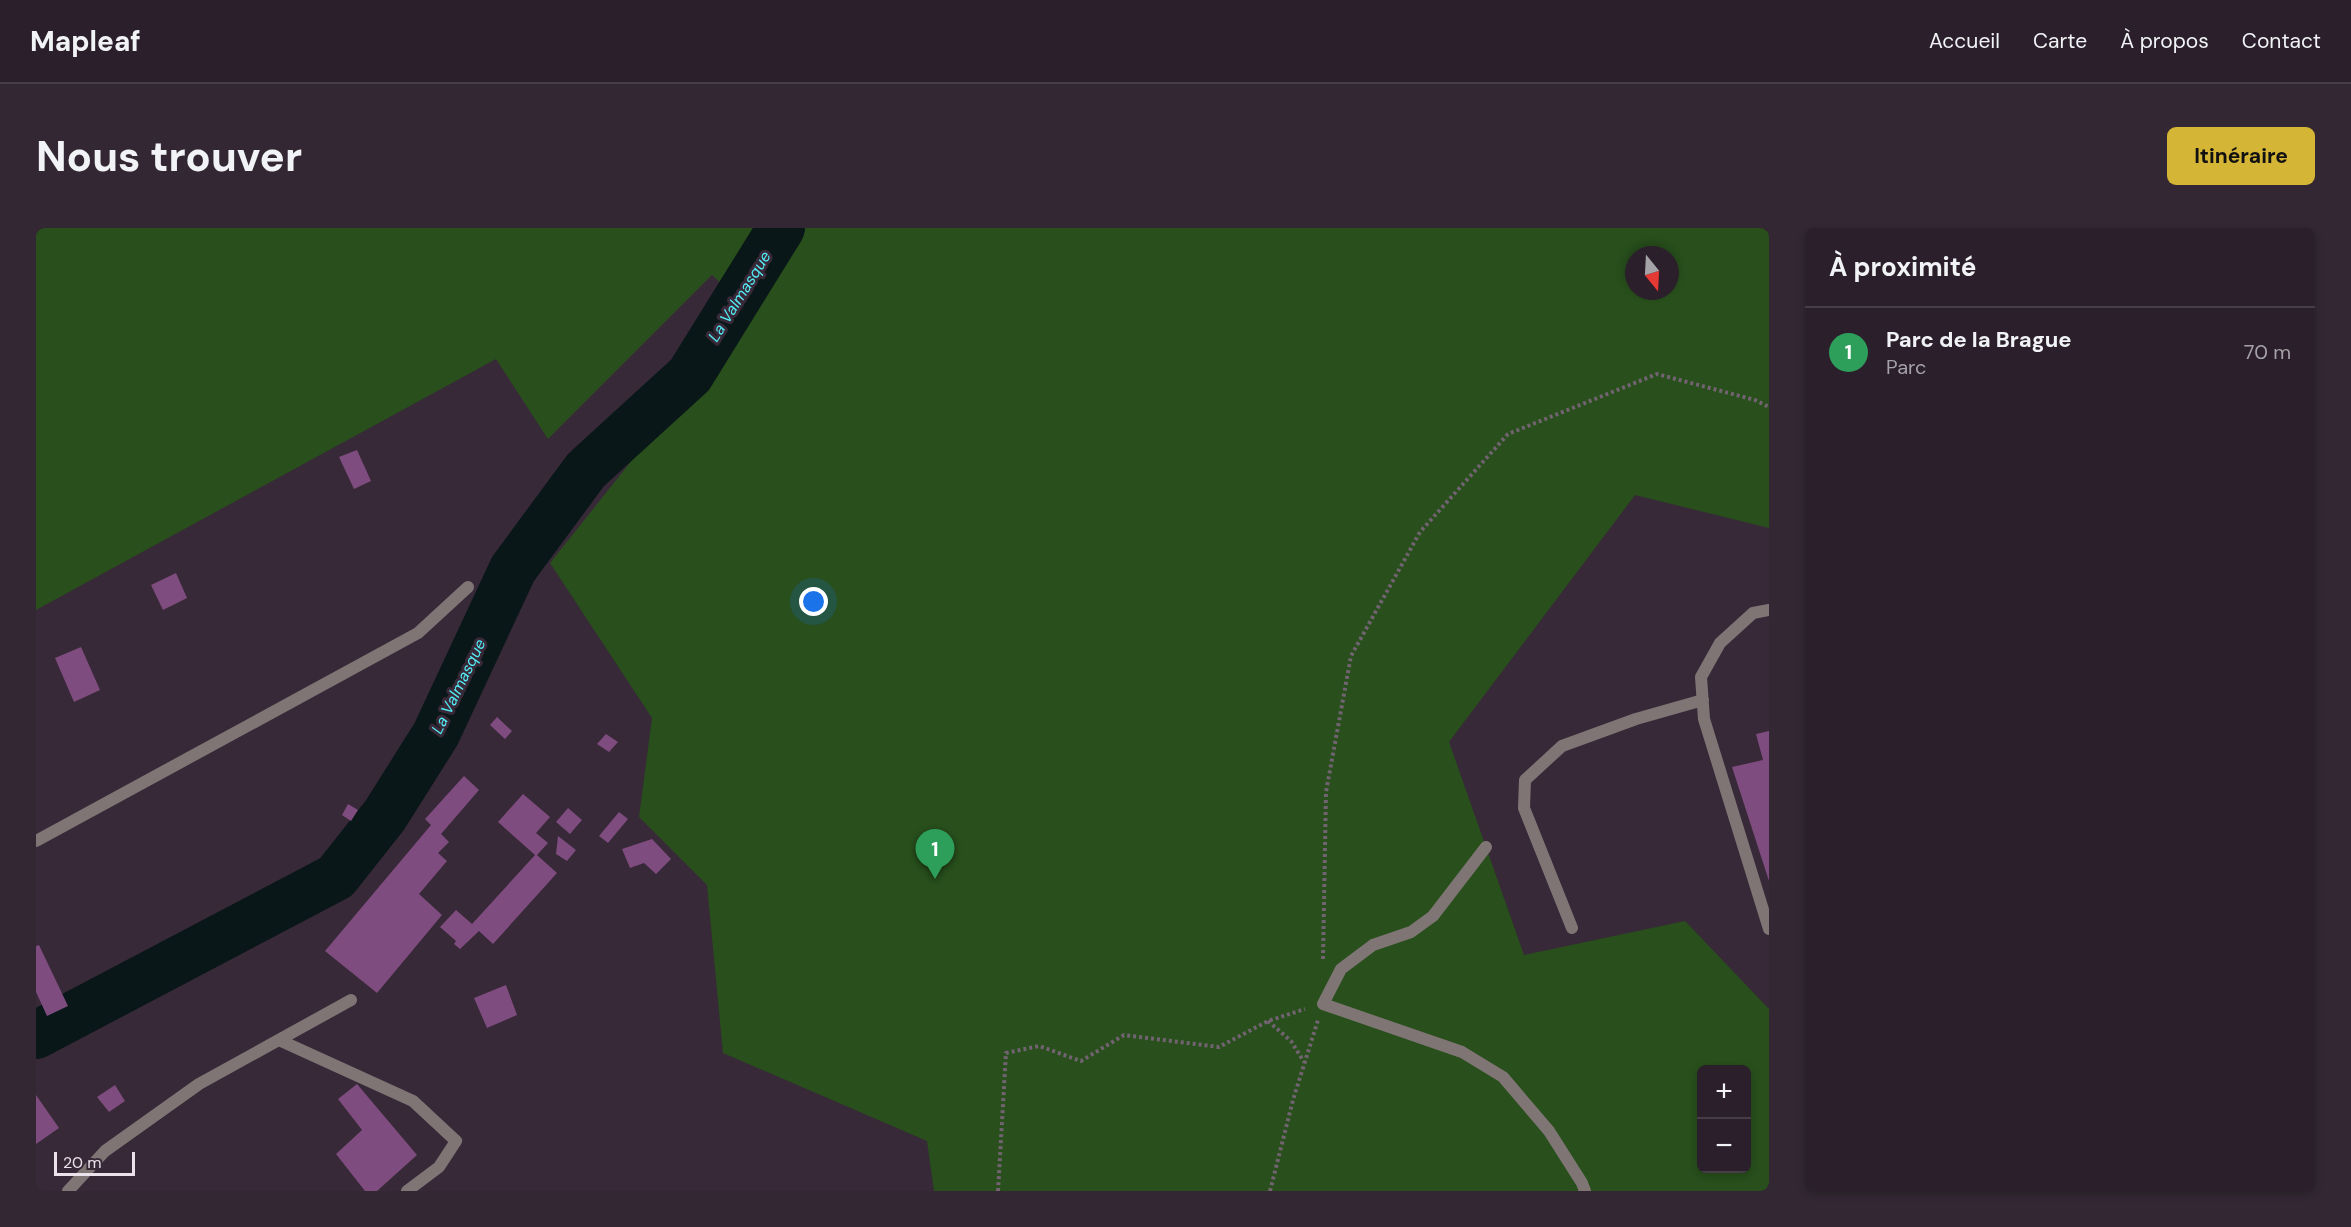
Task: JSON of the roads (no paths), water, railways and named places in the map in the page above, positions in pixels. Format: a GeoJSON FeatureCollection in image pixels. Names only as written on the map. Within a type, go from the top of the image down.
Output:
{"type":"FeatureCollection","features":[{"type":"Feature","properties":{"kind":"lane"},"geometry":{"type":"LineString","coordinates":[[36,840],[418,633],[468,587]]}},
{"type":"Feature","properties":{"kind":"lane"},"geometry":{"type":"LineString","coordinates":[[1769,610],[1754,613],[1720,643],[1701,677],[1704,719],[1769,929]]}},
{"type":"Feature","properties":{"kind":"lane"},"geometry":{"type":"LineString","coordinates":[[1572,928],[1524,808],[1525,780],[1562,746],[1636,719],[1703,700]]}},
{"type":"Feature","properties":{"kind":"lane"},"geometry":{"type":"LineString","coordinates":[[1486,847],[1433,916],[1411,932],[1373,945],[1341,969],[1323,1004],[1462,1052],[1503,1077],[1549,1131],[1585,1191]]}},
{"type":"Feature","properties":{"kind":"lane"},"geometry":{"type":"LineString","coordinates":[[68,1191],[105,1151],[199,1084],[351,1000]]}},
{"type":"Feature","properties":{"kind":"lane"},"geometry":{"type":"LineString","coordinates":[[279,1040],[413,1101],[456,1141],[440,1167],[407,1191]]}},
{"type":"Feature","properties":{"kind":"waterway","name":"La Valmasque"},"geometry":{"type":"LineString","coordinates":[[36,1035],[336,877],[385,815],[436,734],[513,569],[586,470],[690,375],[781,228]]}},
{"type":"Feature","properties":{"kind":"place","name":"Parc de la Brague"},"geometry":{"type":"Point","coordinates":[935,879]}}]}
